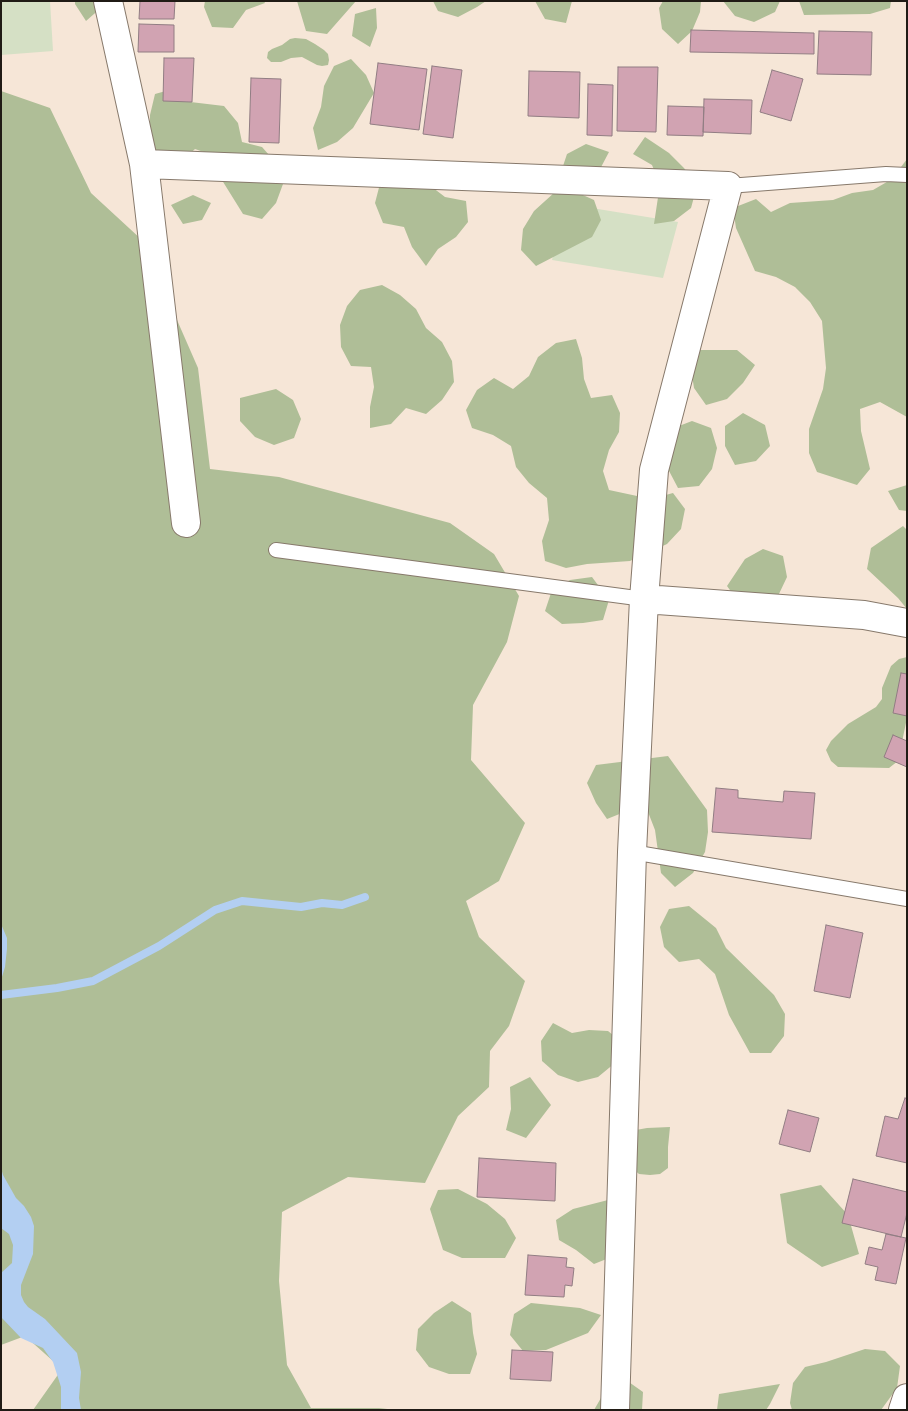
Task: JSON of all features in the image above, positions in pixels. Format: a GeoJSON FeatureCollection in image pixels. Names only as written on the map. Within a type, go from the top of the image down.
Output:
{"type":"FeatureCollection","features":[{"type":"Feature","properties":{"kind":"street"},"geometry":{"type":"LineString","coordinates":[[108,1],[144,164],[186,523]]}},
{"type":"Feature","properties":{"kind":"street"},"geometry":{"type":"LineString","coordinates":[[144,164],[728,186],[654,470],[644,599],[632,852],[615,1410]]}},
{"type":"Feature","properties":{"kind":"street"},"geometry":{"type":"LineString","coordinates":[[644,599],[864,615],[907,623]]}},
{"type":"Feature","properties":{"kind":"street"},"geometry":{"type":"LineString","coordinates":[[903,1410],[907,1398]]}},
{"type":"Feature","properties":{"kind":"lane"},"geometry":{"type":"LineString","coordinates":[[728,186],[886,174],[907,175]]}},
{"type":"Feature","properties":{"kind":"lane"},"geometry":{"type":"LineString","coordinates":[[276,550],[644,599]]}},
{"type":"Feature","properties":{"kind":"lane"},"geometry":{"type":"LineString","coordinates":[[632,852],[907,899]]}},
{"type":"Feature","properties":{"kind":"green space"},"geometry":{"type":"Polygon","coordinates":[[[1,1],[50,1],[53,51],[1,55],[1,1]]]}},
{"type":"Feature","properties":{"kind":"green space"},"geometry":{"type":"Polygon","coordinates":[[[75,1],[105,1],[102,7],[86,21],[75,1]]]}},
{"type":"Feature","properties":{"kind":"green space"},"geometry":{"type":"Polygon","coordinates":[[[205,1],[264,1],[265,3],[246,10],[233,28],[212,27],[204,7],[205,1]]]}},
{"type":"Feature","properties":{"kind":"green space"},"geometry":{"type":"Polygon","coordinates":[[[297,1],[356,1],[327,34],[306,31],[297,1]]]}},
{"type":"Feature","properties":{"kind":"green space"},"geometry":{"type":"Polygon","coordinates":[[[433,1],[486,1],[458,17],[438,11],[433,1]]]}},
{"type":"Feature","properties":{"kind":"green space"},"geometry":{"type":"Polygon","coordinates":[[[535,1],[572,1],[566,23],[545,19],[535,1]]]}},
{"type":"Feature","properties":{"kind":"green space"},"geometry":{"type":"Polygon","coordinates":[[[663,1],[701,1],[700,12],[692,31],[678,44],[662,29],[659,8],[663,1]]]}},
{"type":"Feature","properties":{"kind":"green space"},"geometry":{"type":"Polygon","coordinates":[[[723,1],[780,1],[775,12],[754,22],[735,16],[723,1]]]}},
{"type":"Feature","properties":{"kind":"green space"},"geometry":{"type":"Polygon","coordinates":[[[799,1],[891,1],[890,8],[870,14],[804,15],[799,1]]]}},
{"type":"Feature","properties":{"kind":"green space"},"geometry":{"type":"Polygon","coordinates":[[[376,8],[377,28],[370,47],[352,36],[355,14],[376,8]]]}},
{"type":"Feature","properties":{"kind":"green space"},"geometry":{"type":"Polygon","coordinates":[[[295,38],[306,39],[324,50],[328,54],[328,65],[317,65],[302,57],[291,58],[281,62],[271,62],[267,58],[268,52],[272,49],[295,38]]]}},
{"type":"Feature","properties":{"kind":"green space"},"geometry":{"type":"Polygon","coordinates":[[[351,59],[366,75],[374,93],[353,128],[337,142],[318,150],[313,128],[321,107],[324,86],[334,66],[351,59]]]}},
{"type":"Feature","properties":{"kind":"green space"},"geometry":{"type":"Polygon","coordinates":[[[173,89],[182,101],[224,106],[238,123],[242,142],[262,147],[277,164],[283,184],[276,203],[262,219],[243,214],[220,177],[215,156],[195,149],[180,163],[160,158],[150,138],[150,115],[155,94],[173,89]]]}},
{"type":"Feature","properties":{"kind":"green space"},"geometry":{"type":"Polygon","coordinates":[[[1,91],[50,108],[91,193],[142,240],[198,368],[210,469],[279,477],[450,523],[494,554],[519,596],[507,642],[473,705],[471,760],[525,823],[499,881],[466,901],[479,937],[525,981],[509,1026],[490,1051],[489,1087],[458,1116],[425,1183],[348,1177],[282,1212],[279,1281],[287,1365],[311,1408],[379,1408],[396,1410],[33,1410],[62,1369],[25,1336],[1,1345],[1,91]]]}},
{"type":"Feature","properties":{"kind":"green space"},"geometry":{"type":"Polygon","coordinates":[[[645,137],[669,153],[684,168],[697,186],[691,208],[674,221],[654,224],[660,184],[652,165],[633,154],[645,137]]]}},
{"type":"Feature","properties":{"kind":"green space"},"geometry":{"type":"Polygon","coordinates":[[[586,144],[609,152],[599,171],[560,175],[567,154],[586,144]]]}},
{"type":"Feature","properties":{"kind":"green space"},"geometry":{"type":"Polygon","coordinates":[[[907,159],[907,417],[880,402],[860,409],[861,431],[870,469],[857,485],[817,472],[809,453],[809,429],[823,389],[826,368],[822,321],[810,302],[795,287],[776,277],[755,271],[736,228],[733,208],[756,199],[771,212],[790,203],[833,200],[852,193],[873,190],[892,179],[907,159]]]}},
{"type":"Feature","properties":{"kind":"green space"},"geometry":{"type":"Polygon","coordinates":[[[382,176],[428,184],[445,197],[466,201],[468,222],[456,237],[438,249],[426,266],[412,247],[404,227],[383,223],[375,203],[382,176]]]}},
{"type":"Feature","properties":{"kind":"green space"},"geometry":{"type":"Polygon","coordinates":[[[555,192],[576,192],[594,200],[601,220],[592,237],[536,266],[521,250],[523,229],[534,211],[555,192]]]}},
{"type":"Feature","properties":{"kind":"green space"},"geometry":{"type":"Polygon","coordinates":[[[193,195],[211,203],[202,220],[183,224],[171,205],[193,195]]]}},
{"type":"Feature","properties":{"kind":"green space"},"geometry":{"type":"Polygon","coordinates":[[[567,204],[678,222],[663,278],[552,260],[567,204]]]}},
{"type":"Feature","properties":{"kind":"green space"},"geometry":{"type":"Polygon","coordinates":[[[382,285],[400,295],[416,309],[426,328],[442,342],[452,361],[454,382],[442,400],[426,414],[406,408],[391,424],[370,428],[370,407],[374,387],[371,367],[351,366],[341,347],[340,325],[347,306],[360,290],[382,285]]]}},
{"type":"Feature","properties":{"kind":"green space"},"geometry":{"type":"Polygon","coordinates":[[[576,339],[582,358],[584,379],[591,398],[612,395],[620,413],[619,432],[609,450],[603,471],[609,490],[651,499],[673,493],[685,509],[681,529],[667,544],[630,561],[587,564],[566,568],[545,561],[542,541],[549,520],[547,498],[529,483],[516,467],[511,446],[493,435],[472,428],[466,410],[477,390],[494,378],[513,389],[529,376],[538,357],[556,343],[576,339]]]}},
{"type":"Feature","properties":{"kind":"green space"},"geometry":{"type":"Polygon","coordinates":[[[700,350],[737,350],[755,365],[743,383],[727,399],[706,405],[694,388],[691,369],[700,350]]]}},
{"type":"Feature","properties":{"kind":"green space"},"geometry":{"type":"Polygon","coordinates":[[[276,389],[293,400],[301,419],[294,438],[274,445],[255,437],[240,421],[240,398],[276,389]]]}},
{"type":"Feature","properties":{"kind":"green space"},"geometry":{"type":"Polygon","coordinates":[[[743,413],[765,425],[770,446],[756,461],[735,465],[725,446],[725,426],[743,413]]]}},
{"type":"Feature","properties":{"kind":"green space"},"geometry":{"type":"Polygon","coordinates":[[[692,421],[711,428],[717,448],[712,469],[699,486],[678,488],[668,469],[679,426],[692,421]]]}},
{"type":"Feature","properties":{"kind":"green space"},"geometry":{"type":"Polygon","coordinates":[[[907,485],[907,511],[899,510],[888,491],[907,485]]]}},
{"type":"Feature","properties":{"kind":"green space"},"geometry":{"type":"Polygon","coordinates":[[[903,526],[907,530],[907,609],[867,569],[871,548],[903,526]]]}},
{"type":"Feature","properties":{"kind":"green space"},"geometry":{"type":"Polygon","coordinates":[[[763,549],[783,556],[787,577],[778,596],[740,604],[727,586],[745,559],[763,549]]]}},
{"type":"Feature","properties":{"kind":"green space"},"geometry":{"type":"Polygon","coordinates":[[[592,577],[609,600],[603,620],[562,624],[545,611],[552,590],[570,580],[592,577]]]}},
{"type":"Feature","properties":{"kind":"green space"},"geometry":{"type":"Polygon","coordinates":[[[907,657],[907,718],[898,761],[889,768],[838,767],[831,761],[826,750],[831,741],[848,724],[876,707],[882,699],[882,688],[891,666],[899,659],[907,657]]]}},
{"type":"Feature","properties":{"kind":"green space"},"geometry":{"type":"Polygon","coordinates":[[[668,756],[707,810],[708,832],[705,852],[693,873],[675,887],[661,873],[655,830],[648,812],[627,811],[607,819],[596,803],[587,783],[596,765],[668,756]]]}},
{"type":"Feature","properties":{"kind":"green space"},"geometry":{"type":"Polygon","coordinates":[[[689,906],[716,928],[726,948],[774,995],[785,1014],[784,1036],[771,1053],[750,1053],[729,1015],[715,974],[699,959],[679,962],[664,947],[660,927],[669,909],[689,906]]]}},
{"type":"Feature","properties":{"kind":"green space"},"geometry":{"type":"Polygon","coordinates":[[[553,1023],[572,1033],[589,1030],[608,1031],[624,1044],[615,1063],[598,1077],[578,1082],[558,1075],[542,1061],[541,1041],[553,1023]]]}},
{"type":"Feature","properties":{"kind":"green space"},"geometry":{"type":"Polygon","coordinates":[[[530,1077],[551,1105],[526,1138],[506,1130],[511,1109],[510,1087],[530,1077]]]}},
{"type":"Feature","properties":{"kind":"green space"},"geometry":{"type":"Polygon","coordinates":[[[670,1127],[668,1168],[660,1174],[639,1174],[631,1167],[636,1130],[670,1127]]]}},
{"type":"Feature","properties":{"kind":"green space"},"geometry":{"type":"Polygon","coordinates":[[[821,1185],[848,1215],[859,1254],[822,1267],[787,1243],[780,1194],[821,1185]]]}},
{"type":"Feature","properties":{"kind":"green space"},"geometry":{"type":"Polygon","coordinates":[[[458,1189],[487,1204],[505,1219],[516,1238],[505,1258],[462,1258],[443,1250],[430,1209],[438,1190],[458,1189]]]}},
{"type":"Feature","properties":{"kind":"green space"},"geometry":{"type":"Polygon","coordinates":[[[608,1200],[614,1256],[594,1264],[559,1240],[556,1220],[573,1209],[608,1200]]]}},
{"type":"Feature","properties":{"kind":"green space"},"geometry":{"type":"Polygon","coordinates":[[[452,1301],[471,1313],[477,1354],[470,1374],[449,1374],[429,1367],[416,1350],[418,1329],[434,1313],[452,1301]]]}},
{"type":"Feature","properties":{"kind":"green space"},"geometry":{"type":"Polygon","coordinates":[[[531,1303],[580,1308],[601,1315],[588,1333],[546,1350],[523,1351],[510,1335],[514,1314],[531,1303]]]}},
{"type":"Feature","properties":{"kind":"green space"},"geometry":{"type":"Polygon","coordinates":[[[865,1349],[885,1351],[900,1366],[897,1388],[881,1410],[792,1410],[790,1403],[793,1383],[805,1367],[865,1349]]]}},
{"type":"Feature","properties":{"kind":"green space"},"geometry":{"type":"Polygon","coordinates":[[[626,1380],[643,1392],[642,1410],[594,1410],[605,1391],[626,1380]]]}},
{"type":"Feature","properties":{"kind":"green space"},"geometry":{"type":"Polygon","coordinates":[[[780,1384],[766,1410],[717,1410],[719,1394],[780,1384]]]}},
{"type":"Feature","properties":{"kind":"water"},"geometry":{"type":"Polygon","coordinates":[[[1,924],[7,938],[7,949],[1,980],[1,924]]]}},
{"type":"Feature","properties":{"kind":"water"},"geometry":{"type":"Polygon","coordinates":[[[1,1168],[16,1198],[31,1217],[34,1226],[33,1254],[21,1285],[21,1295],[28,1307],[45,1319],[77,1353],[81,1372],[79,1398],[81,1410],[61,1410],[61,1387],[53,1362],[43,1348],[21,1338],[1,1317],[1,1273],[12,1263],[13,1245],[9,1234],[1,1228],[1,1168]]]}},
{"type":"Feature","properties":{"kind":"building"},"geometry":{"type":"Polygon","coordinates":[[[140,1],[175,1],[174,19],[139,19],[140,1]]]}},
{"type":"Feature","properties":{"kind":"building"},"geometry":{"type":"Polygon","coordinates":[[[139,24],[174,25],[174,52],[138,52],[139,24]]]}},
{"type":"Feature","properties":{"kind":"building"},"geometry":{"type":"Polygon","coordinates":[[[691,30],[814,33],[814,54],[690,52],[691,30]]]}},
{"type":"Feature","properties":{"kind":"building"},"geometry":{"type":"Polygon","coordinates":[[[819,31],[872,32],[871,75],[817,74],[819,31]]]}},
{"type":"Feature","properties":{"kind":"building"},"geometry":{"type":"Polygon","coordinates":[[[164,58],[194,58],[192,102],[163,101],[164,58]]]}},
{"type":"Feature","properties":{"kind":"building"},"geometry":{"type":"Polygon","coordinates":[[[378,63],[427,69],[419,130],[370,124],[378,63]]]}},
{"type":"Feature","properties":{"kind":"building"},"geometry":{"type":"Polygon","coordinates":[[[432,66],[462,70],[453,138],[423,134],[432,66]]]}},
{"type":"Feature","properties":{"kind":"building"},"geometry":{"type":"Polygon","coordinates":[[[618,67],[658,67],[656,132],[617,131],[618,67]]]}},
{"type":"Feature","properties":{"kind":"building"},"geometry":{"type":"Polygon","coordinates":[[[772,70],[803,79],[791,121],[760,112],[772,70]]]}},
{"type":"Feature","properties":{"kind":"building"},"geometry":{"type":"Polygon","coordinates":[[[529,71],[580,72],[579,118],[528,116],[529,71]]]}},
{"type":"Feature","properties":{"kind":"building"},"geometry":{"type":"Polygon","coordinates":[[[251,78],[281,79],[279,143],[249,142],[251,78]]]}},
{"type":"Feature","properties":{"kind":"building"},"geometry":{"type":"Polygon","coordinates":[[[588,84],[613,85],[612,136],[587,135],[588,84]]]}},
{"type":"Feature","properties":{"kind":"building"},"geometry":{"type":"Polygon","coordinates":[[[704,99],[752,100],[751,134],[703,132],[704,99]]]}},
{"type":"Feature","properties":{"kind":"building"},"geometry":{"type":"Polygon","coordinates":[[[668,106],[704,107],[703,136],[667,135],[668,106]]]}},
{"type":"Feature","properties":{"kind":"building"},"geometry":{"type":"Polygon","coordinates":[[[901,673],[907,674],[907,716],[893,713],[901,673]]]}},
{"type":"Feature","properties":{"kind":"building"},"geometry":{"type":"Polygon","coordinates":[[[893,735],[907,741],[907,767],[884,757],[893,735]]]}},
{"type":"Feature","properties":{"kind":"building"},"geometry":{"type":"Polygon","coordinates":[[[716,788],[738,790],[738,798],[783,802],[784,791],[815,793],[811,839],[712,832],[716,788]]]}},
{"type":"Feature","properties":{"kind":"building"},"geometry":{"type":"Polygon","coordinates":[[[826,925],[863,933],[850,998],[814,991],[826,925]]]}},
{"type":"Feature","properties":{"kind":"building"},"geometry":{"type":"Polygon","coordinates":[[[905,1098],[907,1099],[907,1163],[876,1156],[885,1116],[898,1119],[905,1098]]]}},
{"type":"Feature","properties":{"kind":"building"},"geometry":{"type":"Polygon","coordinates":[[[788,1110],[819,1118],[810,1152],[779,1144],[788,1110]]]}},
{"type":"Feature","properties":{"kind":"building"},"geometry":{"type":"Polygon","coordinates":[[[479,1158],[556,1163],[555,1201],[477,1197],[479,1158]]]}},
{"type":"Feature","properties":{"kind":"building"},"geometry":{"type":"Polygon","coordinates":[[[853,1179],[907,1192],[907,1213],[901,1237],[842,1223],[853,1179]]]}},
{"type":"Feature","properties":{"kind":"building"},"geometry":{"type":"Polygon","coordinates":[[[886,1234],[906,1238],[896,1284],[875,1280],[878,1267],[865,1264],[869,1247],[882,1250],[886,1234]]]}},
{"type":"Feature","properties":{"kind":"building"},"geometry":{"type":"Polygon","coordinates":[[[528,1255],[567,1258],[566,1267],[574,1268],[572,1286],[565,1285],[564,1297],[525,1295],[528,1255]]]}},
{"type":"Feature","properties":{"kind":"building"},"geometry":{"type":"Polygon","coordinates":[[[512,1350],[553,1352],[551,1381],[510,1379],[512,1350]]]}},
{"type":"Feature","properties":{"kind":"waterway"},"geometry":{"type":"LineString","coordinates":[[1,995],[57,988],[93,981],[159,946],[215,910],[242,901],[301,907],[322,903],[342,905],[365,897]]}}]}
